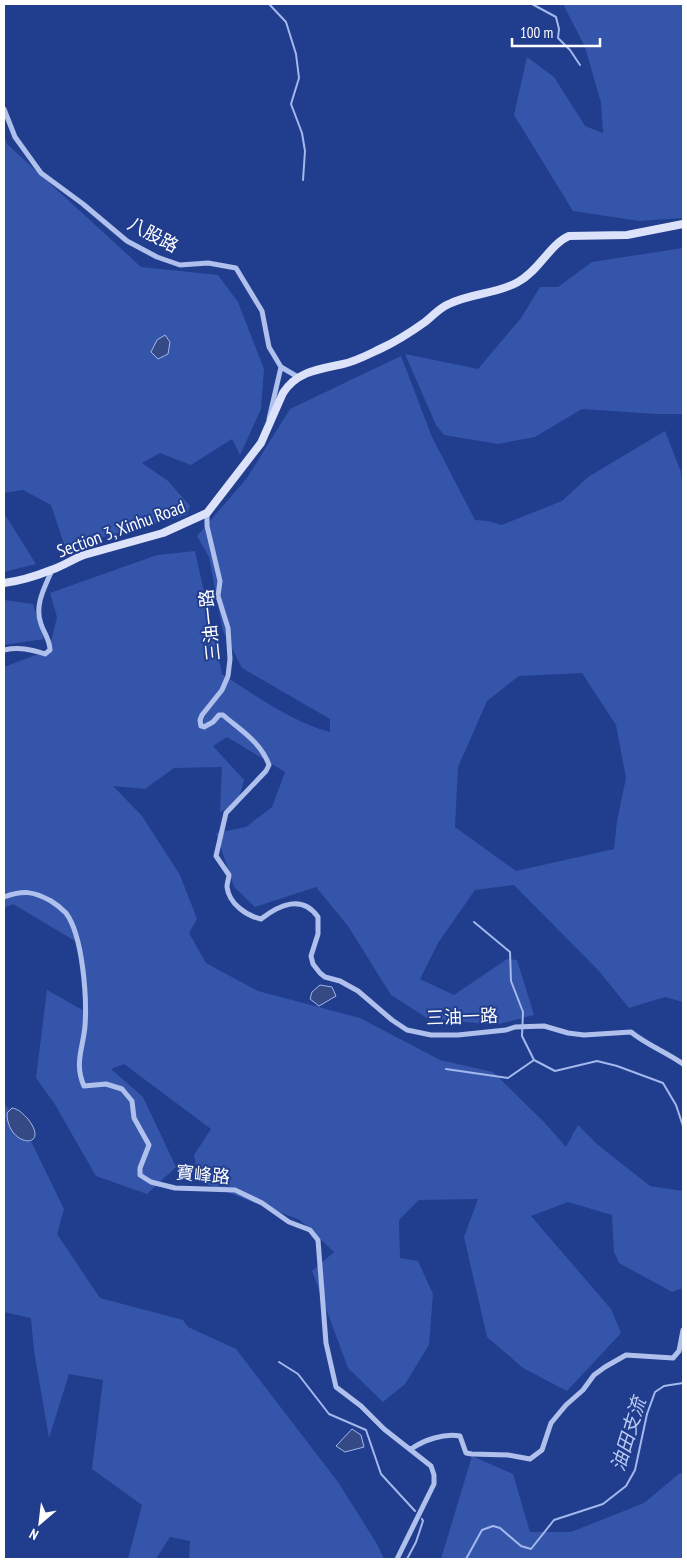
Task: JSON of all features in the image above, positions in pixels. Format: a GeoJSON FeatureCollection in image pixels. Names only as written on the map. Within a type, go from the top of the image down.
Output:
{"type":"FeatureCollection","features":[{"type":"Feature","properties":{"kind":"street","name":"八股路"},"geometry":{"type":"LineString","coordinates":[[4,109],[15,137],[41,173],[83,204],[127,241],[157,257],[180,265],[208,263],[236,268],[262,311],[269,347],[281,367],[298,377]]}},
{"type":"Feature","properties":{"kind":"street","name":"Section 3, Xinhu Road"},"geometry":{"type":"LineString","coordinates":[[4,583],[52,570],[71,559],[174,529],[207,513],[261,444],[283,392],[298,377],[314,370],[359,359],[389,345],[451,303],[503,289],[519,282],[539,266],[562,239],[569,236],[627,235],[683,224]]}},
{"type":"Feature","properties":{"kind":"street"},"geometry":{"type":"LineString","coordinates":[[266,432],[281,367]]}},
{"type":"Feature","properties":{"kind":"street","name":"三油一路"},"geometry":{"type":"LineString","coordinates":[[207,513],[209,536],[220,581],[218,596],[228,628],[230,659],[228,676],[222,690],[202,715],[200,720],[201,726],[204,727],[213,722],[219,715],[223,715],[254,741],[266,757],[269,765],[266,771],[224,817],[224,828],[216,856],[229,875],[227,888],[234,904],[252,917],[261,919],[288,903],[300,904],[309,909],[318,917],[318,934],[312,956],[314,964],[320,973],[358,991],[392,1020],[408,1030],[431,1035],[458,1035],[515,1027],[544,1026],[568,1033],[584,1035],[631,1032],[643,1042],[658,1048],[683,1064]]}},
{"type":"Feature","properties":{"kind":"street"},"geometry":{"type":"LineString","coordinates":[[4,650],[16,647],[31,649],[45,654],[50,650],[50,644],[40,623],[38,607],[52,570]]}},
{"type":"Feature","properties":{"kind":"street","name":"寶峰路"},"geometry":{"type":"LineString","coordinates":[[4,897],[23,891],[41,895],[55,903],[66,914],[80,949],[85,992],[85,1026],[78,1067],[80,1076],[84,1086],[106,1084],[122,1089],[132,1102],[134,1118],[149,1145],[140,1168],[140,1175],[151,1182],[175,1188],[235,1190],[262,1203],[289,1222],[310,1230],[318,1240],[326,1343],[336,1387],[361,1406],[384,1429],[431,1466],[434,1475],[434,1484],[397,1559]]}},
{"type":"Feature","properties":{"kind":"street"},"geometry":{"type":"LineString","coordinates":[[411,1449],[440,1437],[453,1434],[460,1436],[466,1452],[472,1454],[508,1455],[530,1459],[542,1450],[551,1423],[566,1405],[583,1390],[594,1375],[626,1355],[673,1358],[679,1351],[683,1330]]}},
{"type":"Feature","properties":{"kind":"shaded area"},"geometry":{"type":"Polygon","coordinates":[[[563,4],[683,4],[683,218],[639,221],[573,211],[514,115],[527,57],[554,77],[585,126],[603,133],[601,103],[585,47],[563,4]]]}},
{"type":"Feature","properties":{"kind":"shaded area"},"geometry":{"type":"Polygon","coordinates":[[[4,135],[7,144],[141,267],[218,275],[238,302],[264,369],[261,409],[240,455],[232,439],[191,465],[160,453],[142,463],[168,481],[190,506],[187,515],[65,547],[51,505],[23,490],[4,493],[4,135]]]}},
{"type":"Feature","properties":{"kind":"shaded area"},"geometry":{"type":"Polygon","coordinates":[[[683,248],[683,414],[582,409],[535,437],[498,444],[444,435],[436,425],[405,354],[478,369],[521,318],[540,287],[558,287],[592,262],[683,248]]]}},
{"type":"Feature","properties":{"kind":"shaded area"},"geometry":{"type":"Polygon","coordinates":[[[165,335],[170,342],[168,354],[158,359],[151,352],[157,340],[165,335]]]}},
{"type":"Feature","properties":{"kind":"shaded area"},"geometry":{"type":"Polygon","coordinates":[[[401,356],[432,437],[475,520],[502,525],[562,501],[588,477],[665,431],[681,472],[683,491],[683,1002],[665,997],[629,1008],[598,970],[514,885],[475,890],[438,943],[420,979],[454,995],[507,959],[517,960],[534,1015],[495,1025],[427,1018],[391,995],[348,926],[316,887],[255,907],[234,887],[216,833],[246,827],[272,807],[285,772],[227,737],[213,746],[244,780],[237,805],[220,812],[222,767],[174,768],[145,789],[113,786],[142,816],[180,875],[197,919],[189,933],[206,963],[258,991],[360,1018],[440,1060],[493,1072],[544,1122],[566,1147],[578,1125],[598,1145],[650,1186],[683,1191],[683,1288],[672,1292],[619,1263],[614,1252],[612,1215],[568,1202],[531,1216],[611,1309],[621,1333],[567,1391],[523,1368],[487,1337],[464,1237],[478,1199],[419,1200],[399,1220],[400,1258],[418,1261],[433,1294],[429,1345],[405,1384],[383,1402],[348,1368],[312,1271],[334,1252],[300,1220],[198,1181],[194,1155],[211,1129],[124,1064],[111,1069],[143,1097],[176,1167],[147,1194],[96,1176],[54,1103],[36,1078],[47,990],[86,1012],[80,944],[13,904],[4,908],[4,667],[49,650],[57,617],[50,593],[157,555],[195,551],[222,674],[287,715],[330,732],[330,719],[242,668],[223,631],[209,557],[197,536],[247,478],[290,409],[401,356]],[[582,673],[519,676],[487,701],[458,767],[455,827],[516,871],[614,849],[617,821],[626,778],[616,725],[582,673]]]}},
{"type":"Feature","properties":{"kind":"shaded area"},"geometry":{"type":"Polygon","coordinates":[[[4,513],[36,564],[4,572],[4,513]]]}},
{"type":"Feature","properties":{"kind":"shaded area"},"geometry":{"type":"Polygon","coordinates":[[[4,600],[33,604],[44,639],[4,645],[4,600]]]}},
{"type":"Feature","properties":{"kind":"shaded area"},"geometry":{"type":"Polygon","coordinates":[[[320,985],[332,987],[336,996],[319,1006],[310,999],[312,992],[320,985]]]}},
{"type":"Feature","properties":{"kind":"shaded area"},"geometry":{"type":"Polygon","coordinates":[[[4,1103],[26,1131],[64,1209],[57,1234],[100,1298],[183,1320],[188,1327],[236,1349],[338,1482],[377,1544],[384,1559],[189,1559],[190,1541],[170,1537],[156,1559],[128,1559],[142,1505],[92,1469],[103,1380],[69,1374],[49,1438],[34,1351],[31,1318],[4,1312],[4,1103]]]}},
{"type":"Feature","properties":{"kind":"shaded area"},"geometry":{"type":"Polygon","coordinates":[[[12,1108],[28,1119],[34,1129],[35,1136],[32,1140],[26,1141],[20,1138],[9,1125],[7,1113],[12,1108]]]}},
{"type":"Feature","properties":{"kind":"shaded area"},"geometry":{"type":"Polygon","coordinates":[[[352,1429],[361,1435],[364,1447],[345,1452],[336,1446],[352,1429]]]}},
{"type":"Feature","properties":{"kind":"shaded area"},"geometry":{"type":"Polygon","coordinates":[[[472,1456],[513,1474],[530,1532],[571,1532],[644,1503],[680,1473],[683,1474],[683,1559],[441,1559],[472,1456]]]}},
{"type":"Feature","properties":{"kind":"waterway"},"geometry":{"type":"LineString","coordinates":[[269,4],[286,22],[296,54],[299,78],[291,104],[302,133],[305,151],[303,180]]}},
{"type":"Feature","properties":{"kind":"waterway"},"geometry":{"type":"LineString","coordinates":[[532,4],[556,17],[559,29],[558,38],[570,50],[580,65]]}},
{"type":"Feature","properties":{"kind":"waterway"},"geometry":{"type":"LineString","coordinates":[[474,922],[510,952],[511,981],[523,1012],[522,1036],[534,1060],[555,1071],[597,1061],[617,1066],[663,1083],[676,1105],[683,1126]]}},
{"type":"Feature","properties":{"kind":"waterway"},"geometry":{"type":"LineString","coordinates":[[446,1069],[508,1078],[534,1060]]}},
{"type":"Feature","properties":{"kind":"waterway"},"geometry":{"type":"LineString","coordinates":[[279,1362],[298,1374],[329,1414],[366,1430],[381,1474],[415,1511]]}},
{"type":"Feature","properties":{"kind":"waterway","name":"油田支流"},"geometry":{"type":"LineString","coordinates":[[466,1559],[482,1530],[493,1526],[500,1528],[521,1546],[531,1549],[554,1520],[603,1504],[626,1486],[635,1470],[647,1414],[655,1392],[664,1386],[683,1383]]}},
{"type":"Feature","properties":{"kind":"waterway"},"geometry":{"type":"LineString","coordinates":[[407,1559],[416,1542],[422,1519]]}}]}
